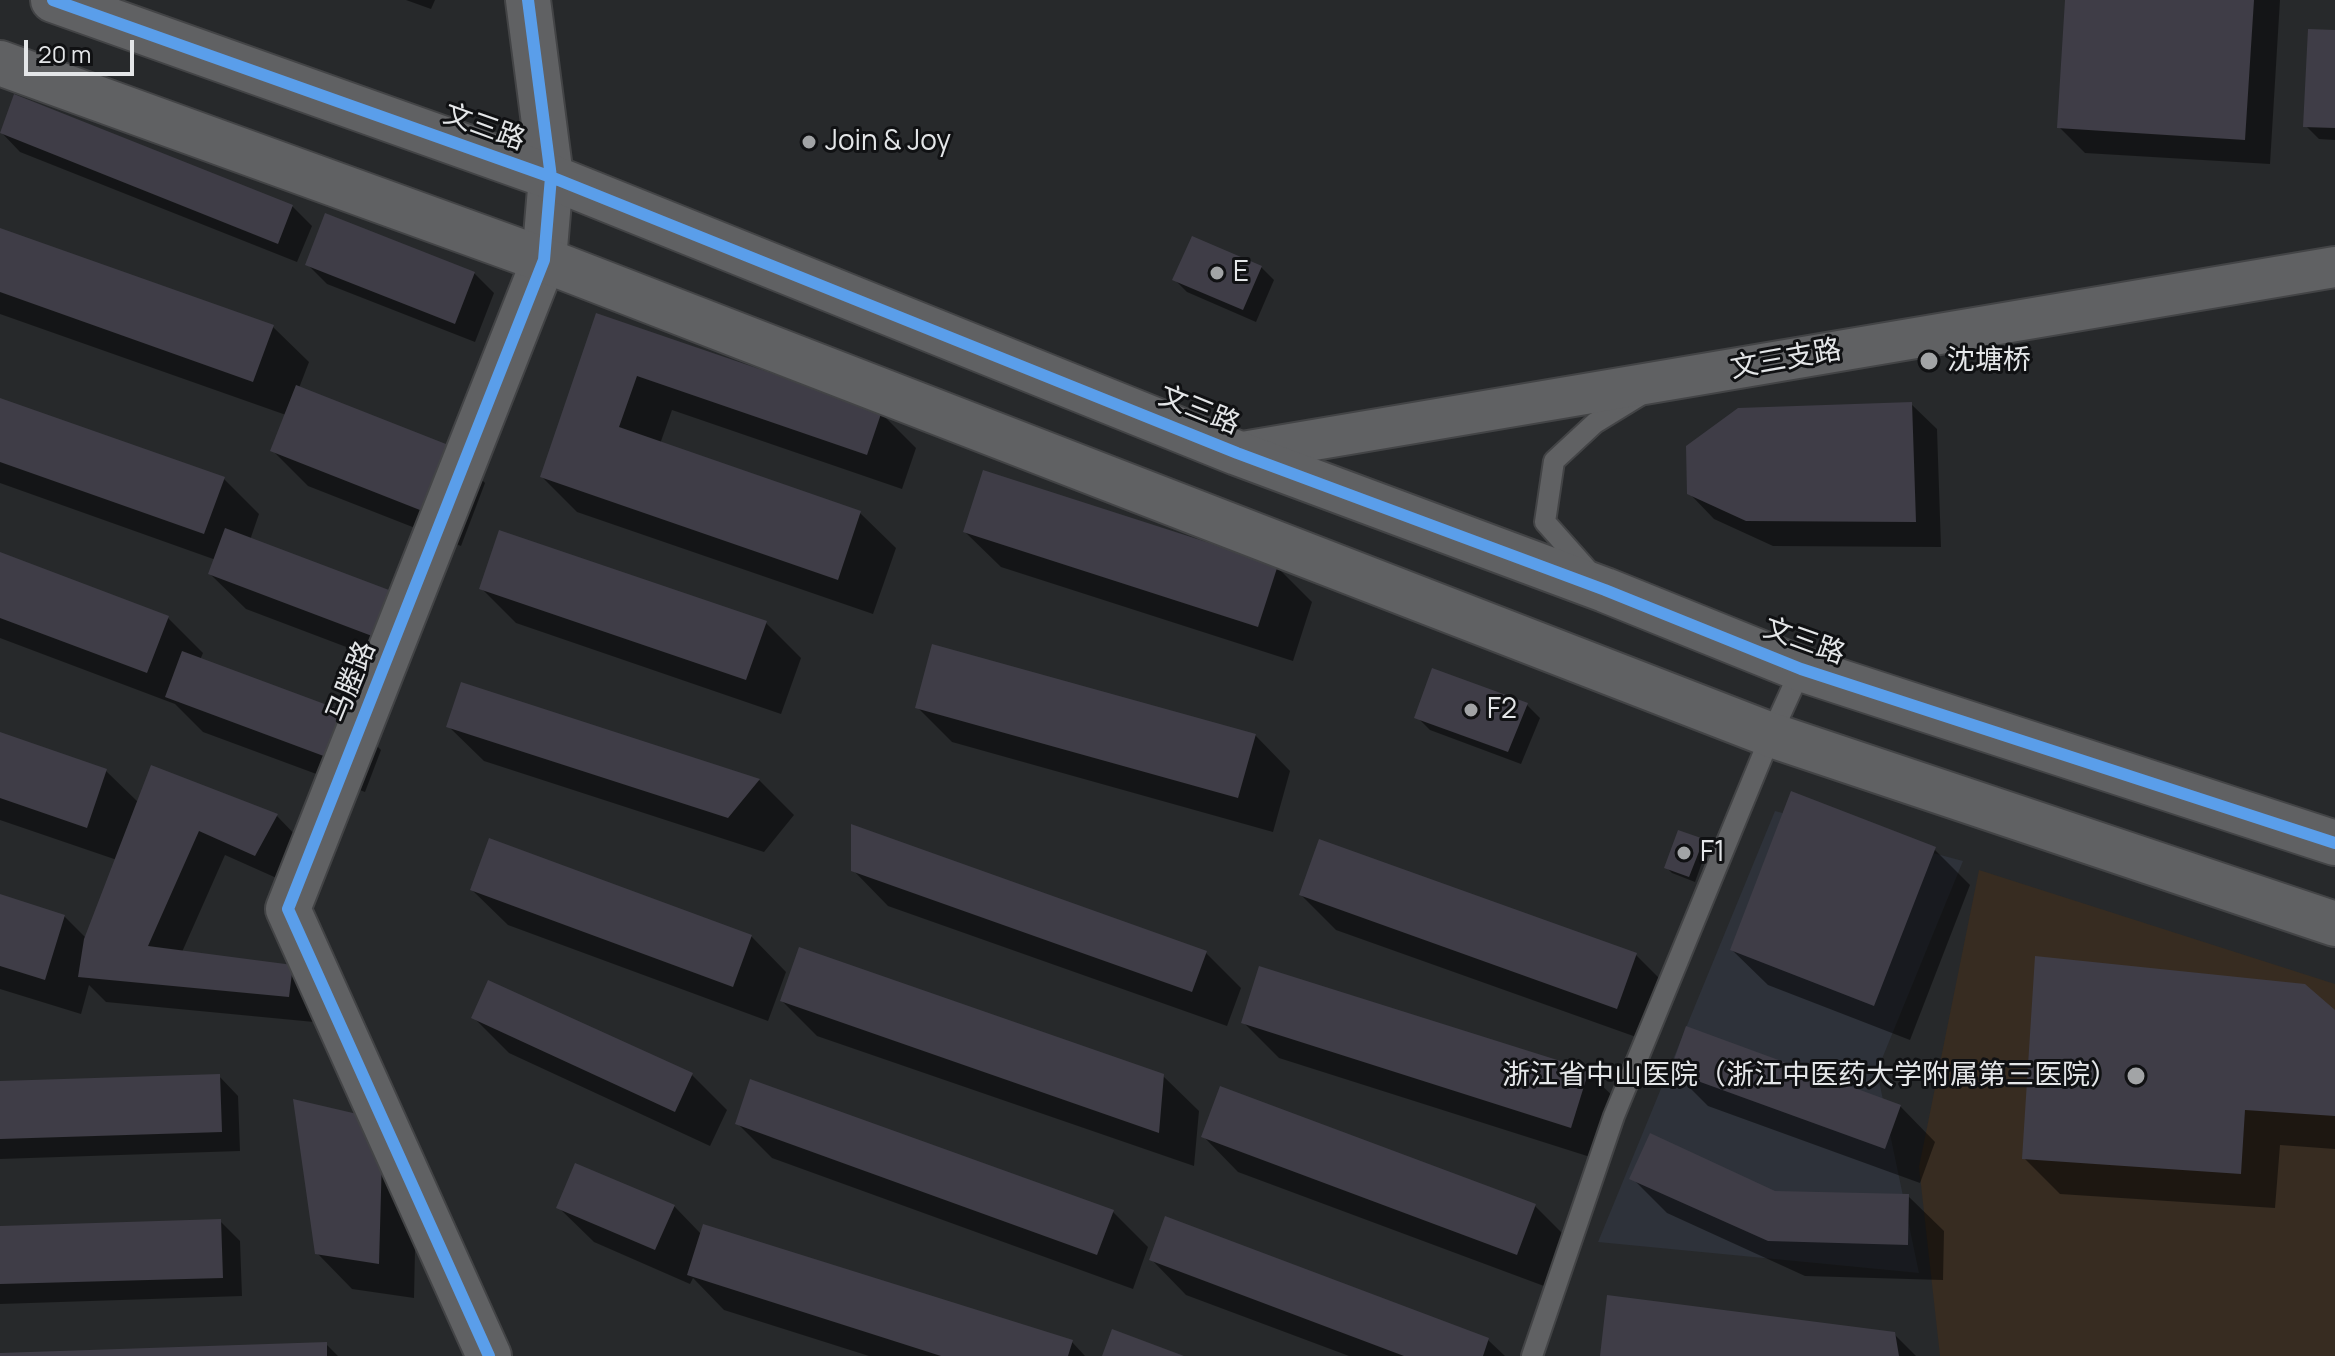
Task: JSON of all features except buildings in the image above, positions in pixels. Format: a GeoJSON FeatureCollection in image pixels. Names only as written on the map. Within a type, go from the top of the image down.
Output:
{"type":"FeatureCollection","features":[{"type":"Feature","properties":{"kind":"main road","name":"文三路"},"geometry":{"type":"LineString","coordinates":[[53,0],[551,177],[1237,453],[1605,590],[1801,669],[2335,843]]}},
{"type":"Feature","properties":{"kind":"main road","name":"马塍路"},"geometry":{"type":"LineString","coordinates":[[489,1356],[288,909],[544,260],[551,177],[528,0]]}},
{"type":"Feature","properties":{"kind":"main road"},"geometry":{"type":"LineString","coordinates":[[0,63],[544,260],[1771,735],[2335,924]]}},
{"type":"Feature","properties":{"kind":"street","name":"文三支路"},"geometry":{"type":"LineString","coordinates":[[1237,453],[2335,267]]}},
{"type":"Feature","properties":{"kind":"lane"},"geometry":{"type":"LineString","coordinates":[[1605,590],[1545,522],[1554,461],[1595,423],[1665,380]]}},
{"type":"Feature","properties":{"kind":"lane"},"geometry":{"type":"LineString","coordinates":[[1532,1356],[1614,1116],[1801,669]]}},
{"type":"Feature","properties":{"kind":"shaded area"},"geometry":{"type":"Polygon","coordinates":[[[1775,811],[1963,861],[1877,1071],[1919,1273],[1598,1242],[1775,811]]]}},
{"type":"Feature","properties":{"kind":"shaded area","name":"浙江省中山医院（浙江中医药大学附属第三医院）"},"geometry":{"type":"Polygon","coordinates":[[[1979,870],[2335,984],[2335,1356],[1940,1356],[1919,1167],[1979,870]]]}},
{"type":"Feature","properties":{"kind":"cycle path"},"geometry":{"type":"LineString","coordinates":[[53,0],[551,177],[1237,453],[1605,590],[1801,669],[2335,843]]}},
{"type":"Feature","properties":{"kind":"cycle path"},"geometry":{"type":"LineString","coordinates":[[489,1356],[288,909],[544,260],[551,177],[528,0]]}},
{"type":"Feature","properties":{"kind":"place","name":"Join & Joy"},"geometry":{"type":"Point","coordinates":[809,142]}},
{"type":"Feature","properties":{"kind":"place","name":"E"},"geometry":{"type":"Point","coordinates":[1217,273]}},
{"type":"Feature","properties":{"kind":"place","name":"沈塘桥"},"geometry":{"type":"Point","coordinates":[1929,361]}},
{"type":"Feature","properties":{"kind":"place","name":"F2"},"geometry":{"type":"Point","coordinates":[1471,710]}},
{"type":"Feature","properties":{"kind":"place","name":"F1"},"geometry":{"type":"Point","coordinates":[1684,853]}},
{"type":"Feature","properties":{"kind":"place","name":"浙江省中山医院（浙江中医药大学附属第三医院）"},"geometry":{"type":"Point","coordinates":[2136,1076]}}]}
